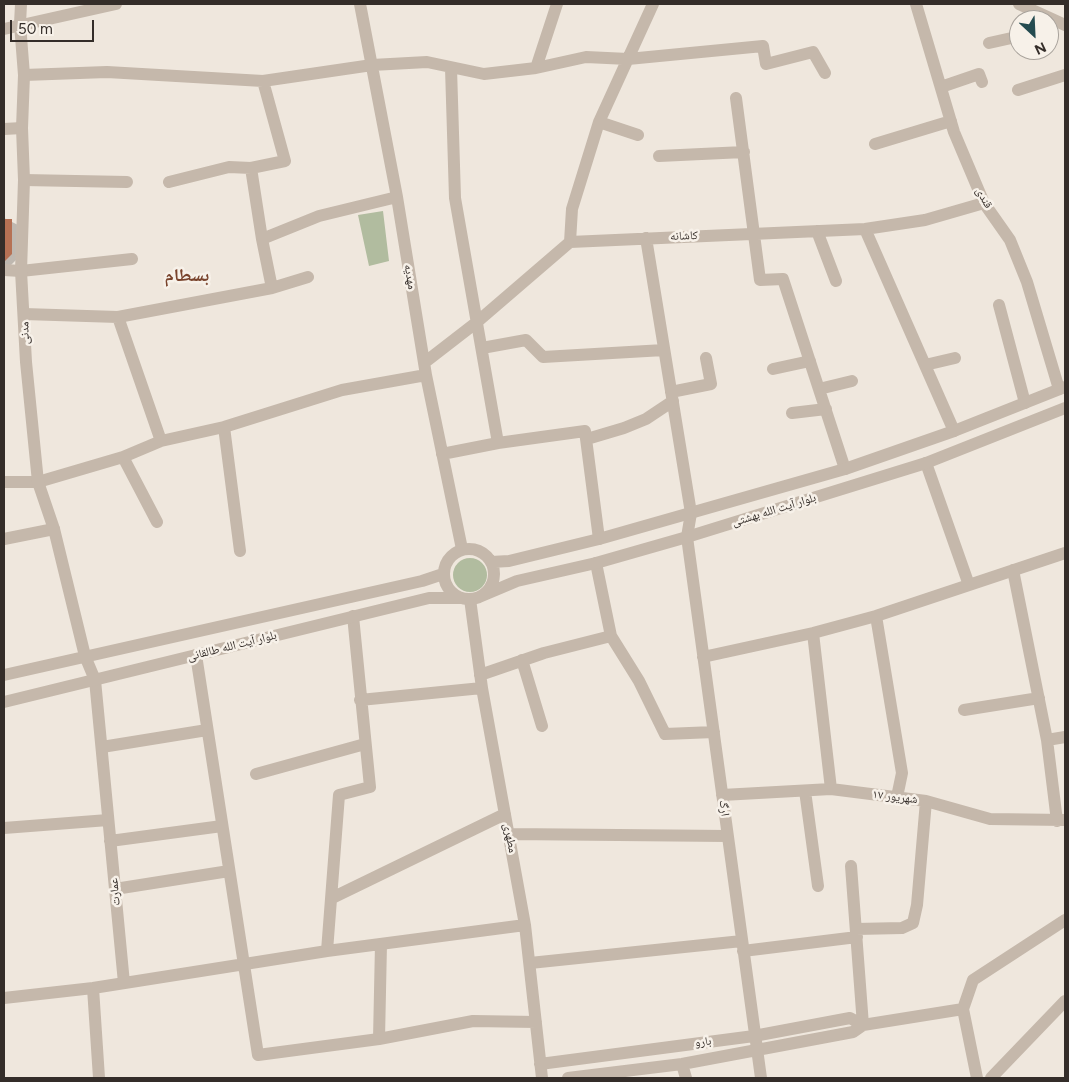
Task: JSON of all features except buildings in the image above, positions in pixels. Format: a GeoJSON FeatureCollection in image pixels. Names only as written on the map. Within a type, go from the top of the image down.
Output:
{"type":"FeatureCollection","features":[{"type":"Feature","properties":{"kind":"street","name":"مدنی"},"geometry":{"type":"LineString","coordinates":[[21,4],[20,24],[24,75],[22,128],[24,180],[21,271],[26,362],[38,482],[54,529],[84,656],[94,680]]}},
{"type":"Feature","properties":{"kind":"street"},"geometry":{"type":"LineString","coordinates":[[4,29],[116,4]]}},
{"type":"Feature","properties":{"kind":"street","name":"مهدیه"},"geometry":{"type":"LineString","coordinates":[[360,4],[397,197],[425,369],[462,549]]}},
{"type":"Feature","properties":{"kind":"street"},"geometry":{"type":"LineString","coordinates":[[536,68],[557,4]]}},
{"type":"Feature","properties":{"kind":"street"},"geometry":{"type":"LineString","coordinates":[[4,482],[38,482],[123,457],[161,441],[224,427],[342,390],[425,369],[570,242],[572,209],[599,122],[653,4]]}},
{"type":"Feature","properties":{"kind":"street","name":"قندی"},"geometry":{"type":"LineString","coordinates":[[916,4],[954,132],[984,203],[1010,240],[1062,388]]}},
{"type":"Feature","properties":{"kind":"street"},"geometry":{"type":"LineString","coordinates":[[1023,5],[1065,25]]}},
{"type":"Feature","properties":{"kind":"street"},"geometry":{"type":"LineString","coordinates":[[990,43],[1009,39]]}},
{"type":"Feature","properties":{"kind":"street"},"geometry":{"type":"LineString","coordinates":[[24,75],[107,72],[263,81],[372,65],[427,62],[484,74],[536,68],[586,57],[628,60],[763,46],[766,64],[813,52],[824,73]]}},
{"type":"Feature","properties":{"kind":"street"},"geometry":{"type":"LineString","coordinates":[[452,68],[455,198],[498,443]]}},
{"type":"Feature","properties":{"kind":"street"},"geometry":{"type":"LineString","coordinates":[[940,87],[979,74],[982,82]]}},
{"type":"Feature","properties":{"kind":"street"},"geometry":{"type":"LineString","coordinates":[[1018,90],[1065,75]]}},
{"type":"Feature","properties":{"kind":"street"},"geometry":{"type":"LineString","coordinates":[[169,182],[229,167],[251,168],[285,161],[263,81]]}},
{"type":"Feature","properties":{"kind":"street"},"geometry":{"type":"LineString","coordinates":[[736,98],[760,280],[783,279],[845,468]]}},
{"type":"Feature","properties":{"kind":"street"},"geometry":{"type":"LineString","coordinates":[[875,144],[951,121]]}},
{"type":"Feature","properties":{"kind":"street"},"geometry":{"type":"LineString","coordinates":[[599,122],[638,135]]}},
{"type":"Feature","properties":{"kind":"street"},"geometry":{"type":"LineString","coordinates":[[4,129],[22,128]]}},
{"type":"Feature","properties":{"kind":"street"},"geometry":{"type":"LineString","coordinates":[[659,156],[744,152]]}},
{"type":"Feature","properties":{"kind":"street"},"geometry":{"type":"LineString","coordinates":[[251,168],[272,288]]}},
{"type":"Feature","properties":{"kind":"street"},"geometry":{"type":"LineString","coordinates":[[24,180],[127,182]]}},
{"type":"Feature","properties":{"kind":"street"},"geometry":{"type":"LineString","coordinates":[[262,239],[319,216],[397,197]]}},
{"type":"Feature","properties":{"kind":"street","name":"کاشانه"},"geometry":{"type":"LineString","coordinates":[[570,242],[865,230],[926,220],[984,203]]}},
{"type":"Feature","properties":{"kind":"street"},"geometry":{"type":"LineString","coordinates":[[865,230],[954,431]]}},
{"type":"Feature","properties":{"kind":"street"},"geometry":{"type":"LineString","coordinates":[[817,231],[836,281]]}},
{"type":"Feature","properties":{"kind":"street","name":"ارگ"},"geometry":{"type":"LineString","coordinates":[[646,238],[691,513],[687,537],[761,1078]]}},
{"type":"Feature","properties":{"kind":"street"},"geometry":{"type":"LineString","coordinates":[[4,270],[21,271],[132,259]]}},
{"type":"Feature","properties":{"kind":"street"},"geometry":{"type":"LineString","coordinates":[[24,314],[118,317],[272,288],[308,277]]}},
{"type":"Feature","properties":{"kind":"street"},"geometry":{"type":"LineString","coordinates":[[999,305],[1025,403]]}},
{"type":"Feature","properties":{"kind":"street"},"geometry":{"type":"LineString","coordinates":[[118,317],[161,441]]}},
{"type":"Feature","properties":{"kind":"street"},"geometry":{"type":"LineString","coordinates":[[482,348],[526,340],[543,357],[664,350]]}},
{"type":"Feature","properties":{"kind":"street"},"geometry":{"type":"LineString","coordinates":[[587,439],[646,419],[672,397],[711,384],[706,358]]}},
{"type":"Feature","properties":{"kind":"street"},"geometry":{"type":"LineString","coordinates":[[925,365],[955,358]]}},
{"type":"Feature","properties":{"kind":"street"},"geometry":{"type":"LineString","coordinates":[[773,369],[810,361]]}},
{"type":"Feature","properties":{"kind":"street"},"geometry":{"type":"LineString","coordinates":[[819,388],[852,381]]}},
{"type":"Feature","properties":{"kind":"street","name":"بلوار آیت الله بهشتی"},"geometry":{"type":"LineString","coordinates":[[491,562],[509,561],[599,539],[845,468],[954,431],[1062,388]]}},
{"type":"Feature","properties":{"kind":"street","name":"بلوار آیت الله بهشتی"},"geometry":{"type":"LineString","coordinates":[[471,598],[517,581],[596,563],[687,537],[926,463],[1065,408]]}},
{"type":"Feature","properties":{"kind":"street"},"geometry":{"type":"LineString","coordinates":[[792,413],[826,409]]}},
{"type":"Feature","properties":{"kind":"street"},"geometry":{"type":"LineString","coordinates":[[224,427],[240,551]]}},
{"type":"Feature","properties":{"kind":"street"},"geometry":{"type":"LineString","coordinates":[[442,454],[498,443],[585,431],[599,539]]}},
{"type":"Feature","properties":{"kind":"street"},"geometry":{"type":"LineString","coordinates":[[123,457],[157,522]]}},
{"type":"Feature","properties":{"kind":"street"},"geometry":{"type":"LineString","coordinates":[[926,463],[969,585]]}},
{"type":"Feature","properties":{"kind":"street"},"geometry":{"type":"LineString","coordinates":[[4,539],[54,529]]}},
{"type":"Feature","properties":{"kind":"street"},"geometry":{"type":"LineString","coordinates":[[471,548],[479,551],[486,555],[491,562],[494,578],[491,586],[471,598],[454,595],[444,582],[444,566],[455,552],[462,549],[471,548]]}},
{"type":"Feature","properties":{"kind":"street"},"geometry":{"type":"LineString","coordinates":[[704,657],[812,633],[876,616],[1065,553]]}},
{"type":"Feature","properties":{"kind":"street"},"geometry":{"type":"LineString","coordinates":[[596,563],[611,636],[639,680],[665,734],[714,732]]}},
{"type":"Feature","properties":{"kind":"street"},"geometry":{"type":"LineString","coordinates":[[1013,570],[1061,821]]}},
{"type":"Feature","properties":{"kind":"street","name":"بلوار آیت الله طالقانی"},"geometry":{"type":"LineString","coordinates":[[4,675],[422,581],[443,574]]}},
{"type":"Feature","properties":{"kind":"street","name":"بلوار آیت الله طالقانی"},"geometry":{"type":"LineString","coordinates":[[4,702],[429,598],[471,598]]}},
{"type":"Feature","properties":{"kind":"street","name":"مطهری"},"geometry":{"type":"LineString","coordinates":[[471,598],[481,682],[525,925],[542,1078]]}},
{"type":"Feature","properties":{"kind":"street"},"geometry":{"type":"LineString","coordinates":[[327,951],[339,795],[370,788],[353,616]]}},
{"type":"Feature","properties":{"kind":"street"},"geometry":{"type":"LineString","coordinates":[[876,616],[902,773],[897,797]]}},
{"type":"Feature","properties":{"kind":"street"},"geometry":{"type":"LineString","coordinates":[[812,633],[831,789]]}},
{"type":"Feature","properties":{"kind":"street"},"geometry":{"type":"LineString","coordinates":[[360,700],[481,682],[522,660],[611,636]]}},
{"type":"Feature","properties":{"kind":"street"},"geometry":{"type":"LineString","coordinates":[[196,655],[258,1055],[379,1039],[473,1021],[536,1022]]}},
{"type":"Feature","properties":{"kind":"street"},"geometry":{"type":"LineString","coordinates":[[522,660],[542,726]]}},
{"type":"Feature","properties":{"kind":"street","name":"عمارت"},"geometry":{"type":"LineString","coordinates":[[94,680],[124,984]]}},
{"type":"Feature","properties":{"kind":"street"},"geometry":{"type":"LineString","coordinates":[[964,710],[1039,698]]}},
{"type":"Feature","properties":{"kind":"street"},"geometry":{"type":"LineString","coordinates":[[102,747],[207,730]]}},
{"type":"Feature","properties":{"kind":"street"},"geometry":{"type":"LineString","coordinates":[[1047,740],[1065,737]]}},
{"type":"Feature","properties":{"kind":"street"},"geometry":{"type":"LineString","coordinates":[[256,774],[365,744]]}},
{"type":"Feature","properties":{"kind":"street","name":"۱۷ شهریور"},"geometry":{"type":"LineString","coordinates":[[722,795],[831,789],[926,801],[990,819],[1061,821]]}},
{"type":"Feature","properties":{"kind":"street"},"geometry":{"type":"LineString","coordinates":[[804,791],[818,886]]}},
{"type":"Feature","properties":{"kind":"street"},"geometry":{"type":"LineString","coordinates":[[530,963],[742,946],[902,928],[913,923],[918,905],[926,801]]}},
{"type":"Feature","properties":{"kind":"street"},"geometry":{"type":"LineString","coordinates":[[332,898],[505,814]]}},
{"type":"Feature","properties":{"kind":"street"},"geometry":{"type":"LineString","coordinates":[[4,828],[108,820]]}},
{"type":"Feature","properties":{"kind":"street"},"geometry":{"type":"LineString","coordinates":[[110,842],[222,826]]}},
{"type":"Feature","properties":{"kind":"street"},"geometry":{"type":"LineString","coordinates":[[509,834],[728,836]]}},
{"type":"Feature","properties":{"kind":"street"},"geometry":{"type":"LineString","coordinates":[[851,866],[863,1025]]}},
{"type":"Feature","properties":{"kind":"street"},"geometry":{"type":"LineString","coordinates":[[115,889],[229,871]]}},
{"type":"Feature","properties":{"kind":"street"},"geometry":{"type":"LineString","coordinates":[[977,1078],[963,1009],[972,980],[1065,920]]}},
{"type":"Feature","properties":{"kind":"street"},"geometry":{"type":"LineString","coordinates":[[4,998],[124,984],[327,951],[525,925]]}},
{"type":"Feature","properties":{"kind":"street"},"geometry":{"type":"LineString","coordinates":[[379,1039],[381,944]]}},
{"type":"Feature","properties":{"kind":"street"},"geometry":{"type":"LineString","coordinates":[[92,988],[99,1078]]}},
{"type":"Feature","properties":{"kind":"street"},"geometry":{"type":"LineString","coordinates":[[991,1078],[1065,1001]]}},
{"type":"Feature","properties":{"kind":"street","name":"بارو"},"geometry":{"type":"LineString","coordinates":[[568,1078],[682,1064],[853,1032],[863,1025],[963,1009]]}},
{"type":"Feature","properties":{"kind":"street","name":"بارو"},"geometry":{"type":"LineString","coordinates":[[540,1064],[754,1036],[850,1018],[863,1025]]}},
{"type":"Feature","properties":{"kind":"street"},"geometry":{"type":"LineString","coordinates":[[682,1064],[686,1078]]}},
{"type":"Feature","properties":{"kind":"green space"},"geometry":{"type":"Polygon","coordinates":[[[383,211],[389,261],[369,266],[358,215],[383,211]]]}},
{"type":"Feature","properties":{"kind":"green space"},"geometry":{"type":"Polygon","coordinates":[[[470,558],[482,563],[487,575],[482,587],[470,592],[458,587],[453,575],[458,563],[470,558]]]}},
{"type":"Feature","properties":{"kind":"district","name":"بسطام"},"geometry":{"type":"Point","coordinates":[187,276]}}]}
